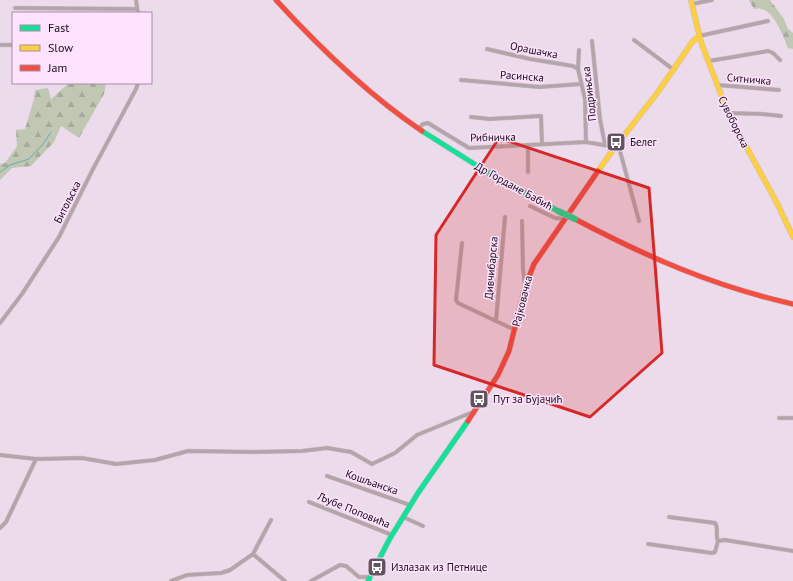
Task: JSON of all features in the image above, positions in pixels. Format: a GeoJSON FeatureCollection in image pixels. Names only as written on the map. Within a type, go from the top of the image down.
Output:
{"type":"FeatureCollection","features":[{"type":"Feature","properties":{"kind":"main road","name":"Др Гордане Бабић"},"geometry":{"type":"LineString","coordinates":[[276,0],[302,28],[375,96],[419,128],[496,177],[632,248],[687,273],[734,290],[793,304]]}},
{"type":"Feature","properties":{"kind":"main road","name":"Сувоборска"},"geometry":{"type":"LineString","coordinates":[[691,2],[699,36],[728,113],[778,205],[793,237]]}},
{"type":"Feature","properties":{"kind":"main road","name":"Рајковачка"},"geometry":{"type":"LineString","coordinates":[[369,579],[392,535],[410,505],[486,394],[500,371],[508,355],[525,285],[534,264],[615,147],[674,70],[693,41],[699,36]]}},
{"type":"Feature","properties":{"kind":"street"},"geometry":{"type":"LineString","coordinates":[[15,8],[138,11],[136,0]]}},
{"type":"Feature","properties":{"kind":"street"},"geometry":{"type":"LineString","coordinates":[[691,2],[712,0]]}},
{"type":"Feature","properties":{"kind":"street"},"geometry":{"type":"LineString","coordinates":[[699,36],[768,21]]}},
{"type":"Feature","properties":{"kind":"street"},"geometry":{"type":"LineString","coordinates":[[634,40],[674,70]]}},
{"type":"Feature","properties":{"kind":"street","name":"Подрињска"},"geometry":{"type":"LineString","coordinates":[[592,41],[600,119],[605,145]]}},
{"type":"Feature","properties":{"kind":"street"},"geometry":{"type":"LineString","coordinates":[[0,45],[12,45]]}},
{"type":"Feature","properties":{"kind":"street","name":"Орашачка"},"geometry":{"type":"LineString","coordinates":[[487,49],[530,59],[573,66],[578,69]]}},
{"type":"Feature","properties":{"kind":"street","name":"Подрињска"},"geometry":{"type":"LineString","coordinates":[[579,50],[578,69],[586,110],[586,142]]}},
{"type":"Feature","properties":{"kind":"street"},"geometry":{"type":"LineString","coordinates":[[709,61],[768,51],[774,53],[780,60]]}},
{"type":"Feature","properties":{"kind":"street","name":"Расинска"},"geometry":{"type":"LineString","coordinates":[[461,80],[540,87],[581,84]]}},
{"type":"Feature","properties":{"kind":"street","name":"Битољска"},"geometry":{"type":"LineString","coordinates":[[0,323],[22,294],[59,237],[138,84]]}},
{"type":"Feature","properties":{"kind":"street","name":"Ситничка"},"geometry":{"type":"LineString","coordinates":[[717,85],[779,90]]}},
{"type":"Feature","properties":{"kind":"street"},"geometry":{"type":"LineString","coordinates":[[728,113],[781,116]]}},
{"type":"Feature","properties":{"kind":"street"},"geometry":{"type":"LineString","coordinates":[[471,117],[490,119],[541,116],[542,144]]}},
{"type":"Feature","properties":{"kind":"street","name":"Рибничка"},"geometry":{"type":"LineString","coordinates":[[419,128],[422,124],[428,123],[469,148],[586,142],[615,147]]}},
{"type":"Feature","properties":{"kind":"street","name":"Рибничка"},"geometry":{"type":"LineString","coordinates":[[528,145],[528,172]]}},
{"type":"Feature","properties":{"kind":"street"},"geometry":{"type":"LineString","coordinates":[[615,147],[620,151],[639,221]]}},
{"type":"Feature","properties":{"kind":"street"},"geometry":{"type":"LineString","coordinates":[[530,206],[555,218],[564,219]]}},
{"type":"Feature","properties":{"kind":"street","name":"Дивчибарска"},"geometry":{"type":"LineString","coordinates":[[496,321],[505,218]]}},
{"type":"Feature","properties":{"kind":"street"},"geometry":{"type":"LineString","coordinates":[[522,221],[523,269],[525,285]]}},
{"type":"Feature","properties":{"kind":"street"},"geometry":{"type":"LineString","coordinates":[[462,244],[456,300],[458,303],[515,330]]}},
{"type":"Feature","properties":{"kind":"street"},"geometry":{"type":"LineString","coordinates":[[0,455],[36,459],[82,458],[116,464],[156,460],[188,451],[302,451],[327,448],[351,452],[372,464],[395,453],[417,435],[474,411]]}},
{"type":"Feature","properties":{"kind":"street"},"geometry":{"type":"LineString","coordinates":[[779,418],[793,418]]}},
{"type":"Feature","properties":{"kind":"street"},"geometry":{"type":"LineString","coordinates":[[0,528],[6,522],[36,459]]}},
{"type":"Feature","properties":{"kind":"street","name":"Кошљанска"},"geometry":{"type":"LineString","coordinates":[[327,476],[410,505]]}},
{"type":"Feature","properties":{"kind":"street","name":"Љубе Поповића"},"geometry":{"type":"LineString","coordinates":[[309,502],[392,535]]}},
{"type":"Feature","properties":{"kind":"street"},"geometry":{"type":"LineString","coordinates":[[403,517],[423,526]]}},
{"type":"Feature","properties":{"kind":"street"},"geometry":{"type":"LineString","coordinates":[[648,544],[712,553],[717,550],[717,525],[715,523],[668,517]]}},
{"type":"Feature","properties":{"kind":"street"},"geometry":{"type":"LineString","coordinates":[[171,581],[187,576],[221,573],[230,570],[253,554],[271,520]]}},
{"type":"Feature","properties":{"kind":"street"},"geometry":{"type":"LineString","coordinates":[[718,540],[793,551]]}},
{"type":"Feature","properties":{"kind":"street"},"geometry":{"type":"LineString","coordinates":[[253,554],[285,581]]}},
{"type":"Feature","properties":{"kind":"street"},"geometry":{"type":"LineString","coordinates":[[311,581],[340,565],[346,566],[359,577],[369,579]]}},
{"type":"Feature","properties":{"kind":"highlighted area"},"geometry":{"type":"Polygon","coordinates":[[[499,138],[649,188],[662,353],[590,417],[434,365],[436,235],[499,138]]]}},
{"type":"Feature","properties":{"kind":"green space"},"geometry":{"type":"Polygon","coordinates":[[[749,0],[770,0],[784,19],[788,29],[793,33],[793,49],[788,48],[780,29],[771,16],[766,11],[754,9],[749,0]]]}},
{"type":"Feature","properties":{"kind":"green space"},"geometry":{"type":"Polygon","coordinates":[[[68,84],[106,84],[104,94],[79,138],[61,126],[54,142],[31,166],[12,168],[0,180],[0,164],[5,163],[17,146],[16,130],[25,129],[34,99],[35,90],[48,88],[51,99],[68,84]]]}},
{"type":"Feature","properties":{"kind":"waterway"},"geometry":{"type":"LineString","coordinates":[[0,172],[10,165],[29,159],[43,144],[51,132]]}},
{"type":"Feature","properties":{"kind":"traffic: fast"},"geometry":{"type":"LineString","coordinates":[[422,131],[487,172],[558,211]]}},
{"type":"Feature","properties":{"kind":"traffic: fast"},"geometry":{"type":"LineString","coordinates":[[558,211],[575,219]]}},
{"type":"Feature","properties":{"kind":"traffic: fast"},"geometry":{"type":"LineString","coordinates":[[368,581],[389,540],[418,493],[468,421]]}},
{"type":"Feature","properties":{"kind":"traffic: slow"},"geometry":{"type":"LineString","coordinates":[[691,0],[701,42],[728,113],[778,205],[793,237]]}},
{"type":"Feature","properties":{"kind":"traffic: slow"},"geometry":{"type":"LineString","coordinates":[[598,171],[658,92],[693,41],[699,36]]}},
{"type":"Feature","properties":{"kind":"traffic: jam"},"geometry":{"type":"LineString","coordinates":[[276,0],[345,70],[382,102],[422,131]]}},
{"type":"Feature","properties":{"kind":"traffic: jam"},"geometry":{"type":"LineString","coordinates":[[468,421],[498,375],[509,351],[525,287],[534,264],[598,171]]}},
{"type":"Feature","properties":{"kind":"traffic: jam"},"geometry":{"type":"LineString","coordinates":[[575,219],[628,246],[681,269],[735,288],[793,304]]}},
{"type":"Feature","properties":{"kind":"place","name":"Белег"},"geometry":{"type":"Point","coordinates":[616,142]}},
{"type":"Feature","properties":{"kind":"place","name":"Пут за Бујачић"},"geometry":{"type":"Point","coordinates":[479,399]}},
{"type":"Feature","properties":{"kind":"place","name":"Излазак из Петнице"},"geometry":{"type":"Point","coordinates":[377,567]}}]}
